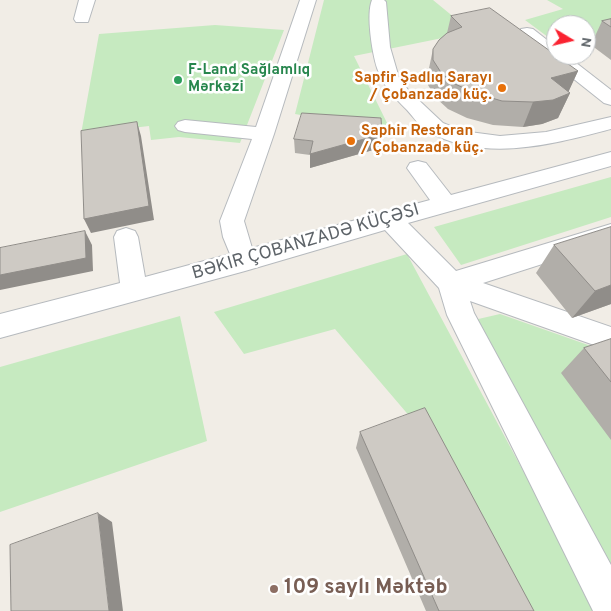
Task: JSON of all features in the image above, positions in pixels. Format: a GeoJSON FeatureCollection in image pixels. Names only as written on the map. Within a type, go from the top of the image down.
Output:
{"type":"FeatureCollection","features":[{"type":"Feature","properties":{"kind":"street"},"geometry":{"type":"LineString","coordinates":[[82,18],[87,0]]}},
{"type":"Feature","properties":{"kind":"street"},"geometry":{"type":"LineString","coordinates":[[245,261],[235,237],[232,221],[264,134],[308,0]]}},
{"type":"Feature","properties":{"kind":"street"},"geometry":{"type":"LineString","coordinates":[[378,2],[379,41],[388,75],[401,94],[434,126],[452,134],[508,143],[583,130],[611,123]]}},
{"type":"Feature","properties":{"kind":"street"},"geometry":{"type":"LineString","coordinates":[[527,34],[611,100]]}},
{"type":"Feature","properties":{"kind":"street"},"geometry":{"type":"LineString","coordinates":[[184,126],[264,134]]}},
{"type":"Feature","properties":{"kind":"street","name":"BƏKIR ÇOBANZADƏ KÜÇƏSI"},"geometry":{"type":"LineString","coordinates":[[0,326],[245,261],[389,219],[611,159]]}},
{"type":"Feature","properties":{"kind":"street"},"geometry":{"type":"LineString","coordinates":[[418,168],[446,204]]}},
{"type":"Feature","properties":{"kind":"street"},"geometry":{"type":"LineString","coordinates":[[389,219],[451,283],[611,339]]}},
{"type":"Feature","properties":{"kind":"street"},"geometry":{"type":"LineString","coordinates":[[451,283],[611,233]]}},
{"type":"Feature","properties":{"kind":"street"},"geometry":{"type":"LineString","coordinates":[[126,237],[134,291]]}},
{"type":"Feature","properties":{"kind":"street"},"geometry":{"type":"LineString","coordinates":[[451,283],[461,315],[611,606]]}},
{"type":"Feature","properties":{"kind":"green space"},"geometry":{"type":"Polygon","coordinates":[[[324,0],[433,0],[472,32],[354,56],[391,131],[295,114],[324,0]]]}},
{"type":"Feature","properties":{"kind":"green space"},"geometry":{"type":"Polygon","coordinates":[[[547,0],[611,0],[611,32],[596,36],[596,15],[546,15],[546,36],[525,20],[563,9],[547,0]]]}},
{"type":"Feature","properties":{"kind":"green space","name":"F-Land Sağlamlıq Mərkəzi"},"geometry":{"type":"Polygon","coordinates":[[[215,25],[284,30],[240,143],[179,137],[151,140],[149,126],[81,134],[99,34],[215,25]]]}},
{"type":"Feature","properties":{"kind":"green space"},"geometry":{"type":"Polygon","coordinates":[[[611,177],[611,217],[461,265],[434,227],[611,177]]]}},
{"type":"Feature","properties":{"kind":"green space"},"geometry":{"type":"Polygon","coordinates":[[[407,254],[598,611],[512,611],[417,425],[335,329],[244,354],[214,312],[407,254]]]}},
{"type":"Feature","properties":{"kind":"green space"},"geometry":{"type":"Polygon","coordinates":[[[500,314],[611,353],[611,570],[474,320],[500,314]]]}},
{"type":"Feature","properties":{"kind":"green space"},"geometry":{"type":"Polygon","coordinates":[[[180,316],[207,441],[0,512],[0,367],[180,316]]]}},
{"type":"Feature","properties":{"kind":"building"},"geometry":{"type":"Polygon","coordinates":[[[490,8],[546,48],[546,65],[570,65],[578,71],[551,78],[570,93],[553,100],[533,102],[502,101],[475,93],[455,84],[442,74],[433,60],[433,49],[439,40],[447,33],[462,27],[451,16],[490,8]]]}},
{"type":"Feature","properties":{"kind":"building"},"geometry":{"type":"Polygon","coordinates":[[[611,19],[611,27],[602,21],[611,19]]]}},
{"type":"Feature","properties":{"kind":"building"},"geometry":{"type":"Polygon","coordinates":[[[302,113],[381,118],[382,134],[310,154],[313,141],[294,139],[302,113]]]}},
{"type":"Feature","properties":{"kind":"building"},"geometry":{"type":"Polygon","coordinates":[[[137,122],[149,206],[84,219],[81,131],[137,122]]]}},
{"type":"Feature","properties":{"kind":"building"},"geometry":{"type":"Polygon","coordinates":[[[611,227],[611,285],[595,291],[554,245],[611,227]]]}},
{"type":"Feature","properties":{"kind":"building"},"geometry":{"type":"Polygon","coordinates":[[[85,231],[86,258],[0,275],[0,248],[85,231]]]}},
{"type":"Feature","properties":{"kind":"building"},"geometry":{"type":"Polygon","coordinates":[[[611,339],[611,382],[584,348],[611,339]]]}},
{"type":"Feature","properties":{"kind":"building"},"geometry":{"type":"Polygon","coordinates":[[[425,408],[534,611],[439,611],[360,432],[425,408]]]}},
{"type":"Feature","properties":{"kind":"building"},"geometry":{"type":"Polygon","coordinates":[[[98,513],[109,611],[11,611],[10,545],[98,513]]]}},
{"type":"Feature","properties":{"kind":"place","name":"F-Land Sağlamlıq Mərkəzi"},"geometry":{"type":"Point","coordinates":[178,80]}},
{"type":"Feature","properties":{"kind":"place","name":"Sapfir Şadlıq Sarayı / Çobanzadə küç."},"geometry":{"type":"Point","coordinates":[502,88]}},
{"type":"Feature","properties":{"kind":"place","name":"Saphir Restoran / Çobanzadə küç."},"geometry":{"type":"Point","coordinates":[351,141]}},
{"type":"Feature","properties":{"kind":"place","name":"109 saylı Məktəb"},"geometry":{"type":"Point","coordinates":[274,589]}}]}
